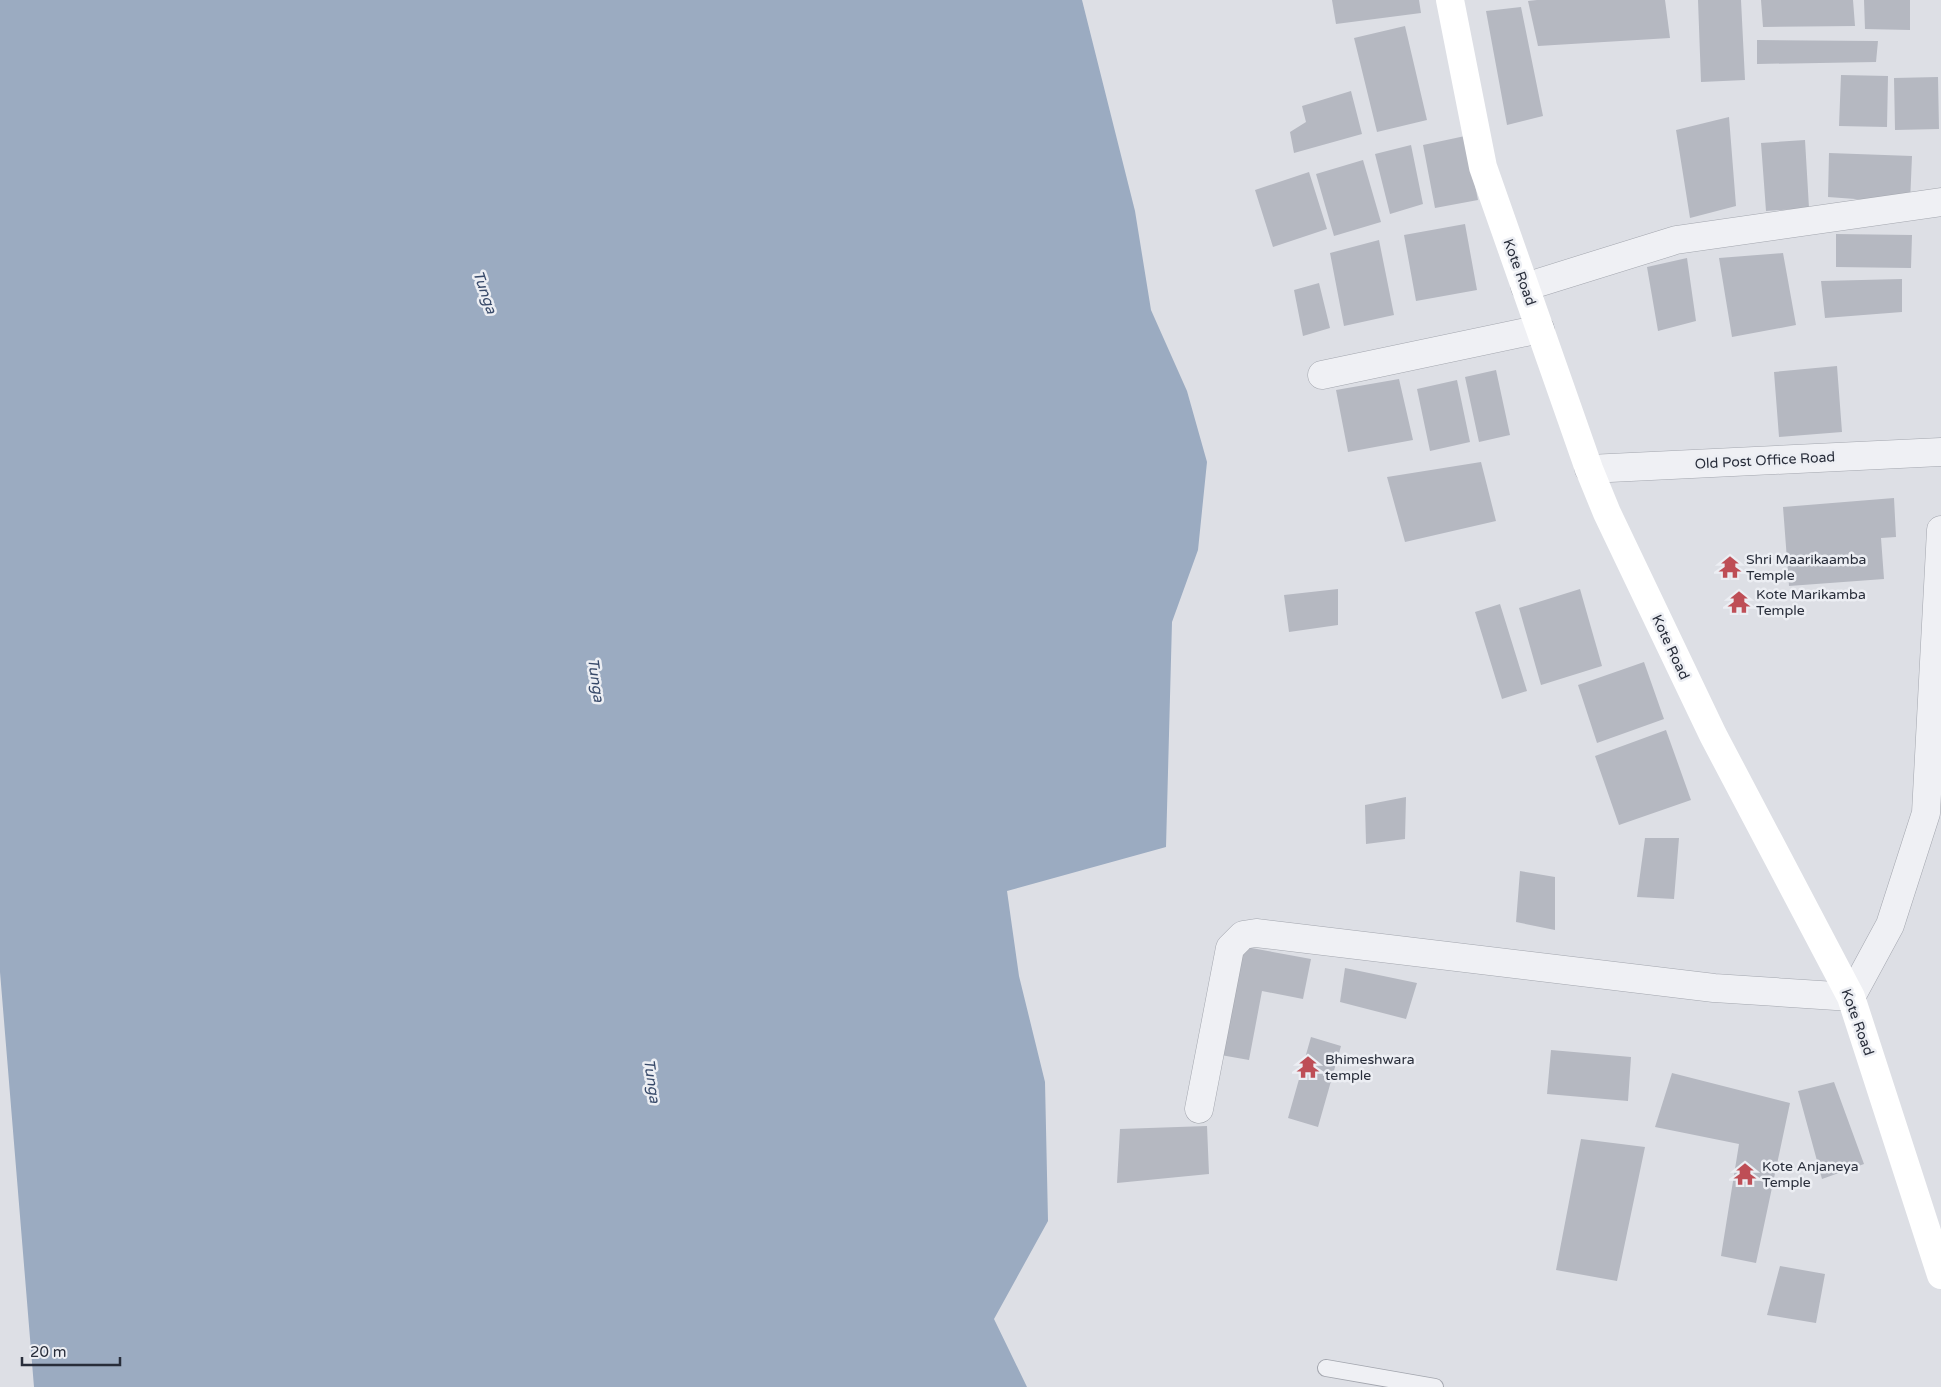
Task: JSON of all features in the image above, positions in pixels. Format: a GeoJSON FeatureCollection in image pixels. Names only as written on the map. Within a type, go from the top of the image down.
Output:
{"type":"FeatureCollection","features":[{"type":"Feature","properties":{"kind":"street","name":"Kote Road"},"geometry":{"type":"LineString","coordinates":[[1450,0],[1483,167],[1589,469],[1607,513],[1713,735],[1851,997],[1941,1275]]}},
{"type":"Feature","properties":{"kind":"street"},"geometry":{"type":"LineString","coordinates":[[1525,287],[1676,240],[1941,202]]}},
{"type":"Feature","properties":{"kind":"street"},"geometry":{"type":"LineString","coordinates":[[1322,375],[1540,329]]}},
{"type":"Feature","properties":{"kind":"street","name":"Old Post Office Road"},"geometry":{"type":"LineString","coordinates":[[1589,469],[1941,452]]}},
{"type":"Feature","properties":{"kind":"street"},"geometry":{"type":"LineString","coordinates":[[1199,1109],[1230,948],[1243,935],[1256,933],[1714,988],[1851,997],[1890,925],[1926,813],[1941,530]]}},
{"type":"Feature","properties":{"kind":"lane"},"geometry":{"type":"LineString","coordinates":[[1326,1368],[1435,1387]]}},
{"type":"Feature","properties":{"kind":"water","name":"Tunga"},"geometry":{"type":"Polygon","coordinates":[[[0,0],[1082,0],[1135,211],[1151,310],[1187,391],[1207,462],[1198,550],[1172,622],[1166,847],[1007,891],[1019,976],[1045,1082],[1048,1221],[994,1319],[1027,1387],[34,1387],[0,972],[0,0]]]}},
{"type":"Feature","properties":{"kind":"building"},"geometry":{"type":"Polygon","coordinates":[[[1332,0],[1419,0],[1421,13],[1336,24],[1332,0]]]}},
{"type":"Feature","properties":{"kind":"building"},"geometry":{"type":"Polygon","coordinates":[[[1665,0],[1670,38],[1538,46],[1528,1],[1665,0]]]}},
{"type":"Feature","properties":{"kind":"building"},"geometry":{"type":"Polygon","coordinates":[[[1698,0],[1741,0],[1745,80],[1701,82],[1698,0]]]}},
{"type":"Feature","properties":{"kind":"building"},"geometry":{"type":"Polygon","coordinates":[[[1761,0],[1853,0],[1855,26],[1763,27],[1761,0]]]}},
{"type":"Feature","properties":{"kind":"building"},"geometry":{"type":"Polygon","coordinates":[[[1864,0],[1910,0],[1910,30],[1865,29],[1864,0]]]}},
{"type":"Feature","properties":{"kind":"building"},"geometry":{"type":"Polygon","coordinates":[[[1521,7],[1543,116],[1507,125],[1486,11],[1521,7]]]}},
{"type":"Feature","properties":{"kind":"building"},"geometry":{"type":"Polygon","coordinates":[[[1405,26],[1427,120],[1377,132],[1354,38],[1405,26]]]}},
{"type":"Feature","properties":{"kind":"building"},"geometry":{"type":"Polygon","coordinates":[[[1757,40],[1878,41],[1876,62],[1757,64],[1757,40]]]}},
{"type":"Feature","properties":{"kind":"building"},"geometry":{"type":"Polygon","coordinates":[[[1841,75],[1888,76],[1887,127],[1839,126],[1841,75]]]}},
{"type":"Feature","properties":{"kind":"building"},"geometry":{"type":"Polygon","coordinates":[[[1938,77],[1939,129],[1895,130],[1894,78],[1938,77]]]}},
{"type":"Feature","properties":{"kind":"building"},"geometry":{"type":"Polygon","coordinates":[[[1351,91],[1362,134],[1294,153],[1290,132],[1306,122],[1302,106],[1351,91]]]}},
{"type":"Feature","properties":{"kind":"building"},"geometry":{"type":"Polygon","coordinates":[[[1729,117],[1736,206],[1690,218],[1676,130],[1729,117]]]}},
{"type":"Feature","properties":{"kind":"building"},"geometry":{"type":"Polygon","coordinates":[[[1465,136],[1478,200],[1435,208],[1423,145],[1465,136]]]}},
{"type":"Feature","properties":{"kind":"building"},"geometry":{"type":"Polygon","coordinates":[[[1805,140],[1809,208],[1766,211],[1761,143],[1805,140]]]}},
{"type":"Feature","properties":{"kind":"building"},"geometry":{"type":"Polygon","coordinates":[[[1411,145],[1423,204],[1390,214],[1375,154],[1411,145]]]}},
{"type":"Feature","properties":{"kind":"building"},"geometry":{"type":"Polygon","coordinates":[[[1829,153],[1912,156],[1910,203],[1828,197],[1829,153]]]}},
{"type":"Feature","properties":{"kind":"building"},"geometry":{"type":"Polygon","coordinates":[[[1363,160],[1381,222],[1334,236],[1316,174],[1363,160]]]}},
{"type":"Feature","properties":{"kind":"building"},"geometry":{"type":"Polygon","coordinates":[[[1309,172],[1327,229],[1273,247],[1255,190],[1309,172]]]}},
{"type":"Feature","properties":{"kind":"building"},"geometry":{"type":"Polygon","coordinates":[[[1465,224],[1477,290],[1416,301],[1404,235],[1465,224]]]}},
{"type":"Feature","properties":{"kind":"building"},"geometry":{"type":"Polygon","coordinates":[[[1836,234],[1912,235],[1911,268],[1836,267],[1836,234]]]}},
{"type":"Feature","properties":{"kind":"building"},"geometry":{"type":"Polygon","coordinates":[[[1379,240],[1394,315],[1344,326],[1330,253],[1379,240]]]}},
{"type":"Feature","properties":{"kind":"building"},"geometry":{"type":"Polygon","coordinates":[[[1783,253],[1796,325],[1732,337],[1719,258],[1783,253]]]}},
{"type":"Feature","properties":{"kind":"building"},"geometry":{"type":"Polygon","coordinates":[[[1687,258],[1696,321],[1658,331],[1647,267],[1687,258]]]}},
{"type":"Feature","properties":{"kind":"building"},"geometry":{"type":"Polygon","coordinates":[[[1902,279],[1902,312],[1825,318],[1821,281],[1902,279]]]}},
{"type":"Feature","properties":{"kind":"building"},"geometry":{"type":"Polygon","coordinates":[[[1319,283],[1330,328],[1303,336],[1294,290],[1319,283]]]}},
{"type":"Feature","properties":{"kind":"building"},"geometry":{"type":"Polygon","coordinates":[[[1837,366],[1842,432],[1779,437],[1774,372],[1837,366]]]}},
{"type":"Feature","properties":{"kind":"building"},"geometry":{"type":"Polygon","coordinates":[[[1496,370],[1510,435],[1479,442],[1465,377],[1496,370]]]}},
{"type":"Feature","properties":{"kind":"building"},"geometry":{"type":"Polygon","coordinates":[[[1399,379],[1413,440],[1348,452],[1336,390],[1399,379]]]}},
{"type":"Feature","properties":{"kind":"building"},"geometry":{"type":"Polygon","coordinates":[[[1457,380],[1470,442],[1430,451],[1417,389],[1457,380]]]}},
{"type":"Feature","properties":{"kind":"building"},"geometry":{"type":"Polygon","coordinates":[[[1481,462],[1496,521],[1405,542],[1387,477],[1481,462]]]}},
{"type":"Feature","properties":{"kind":"building"},"geometry":{"type":"Polygon","coordinates":[[[1894,498],[1896,537],[1881,538],[1884,579],[1789,586],[1783,507],[1894,498]]]}},
{"type":"Feature","properties":{"kind":"building"},"geometry":{"type":"Polygon","coordinates":[[[1338,589],[1338,625],[1289,632],[1284,595],[1338,589]]]}},
{"type":"Feature","properties":{"kind":"building"},"geometry":{"type":"Polygon","coordinates":[[[1580,589],[1602,666],[1541,685],[1519,608],[1580,589]]]}},
{"type":"Feature","properties":{"kind":"building"},"geometry":{"type":"Polygon","coordinates":[[[1500,604],[1527,691],[1502,699],[1475,612],[1500,604]]]}},
{"type":"Feature","properties":{"kind":"building"},"geometry":{"type":"Polygon","coordinates":[[[1644,662],[1664,719],[1597,743],[1578,685],[1644,662]]]}},
{"type":"Feature","properties":{"kind":"building"},"geometry":{"type":"Polygon","coordinates":[[[1666,730],[1691,800],[1619,825],[1595,756],[1666,730]]]}},
{"type":"Feature","properties":{"kind":"building"},"geometry":{"type":"Polygon","coordinates":[[[1406,797],[1405,839],[1366,844],[1365,805],[1406,797]]]}},
{"type":"Feature","properties":{"kind":"building"},"geometry":{"type":"Polygon","coordinates":[[[1645,838],[1679,838],[1674,899],[1637,897],[1645,838]]]}},
{"type":"Feature","properties":{"kind":"building"},"geometry":{"type":"Polygon","coordinates":[[[1520,871],[1555,877],[1555,930],[1516,922],[1520,871]]]}},
{"type":"Feature","properties":{"kind":"building"},"geometry":{"type":"Polygon","coordinates":[[[1235,945],[1311,959],[1303,999],[1262,991],[1249,1060],[1215,1054],[1235,945]]]}},
{"type":"Feature","properties":{"kind":"building"},"geometry":{"type":"Polygon","coordinates":[[[1345,968],[1417,983],[1406,1019],[1340,1002],[1345,968]]]}},
{"type":"Feature","properties":{"kind":"building"},"geometry":{"type":"Polygon","coordinates":[[[1311,1037],[1341,1046],[1318,1127],[1288,1118],[1311,1037]]]}},
{"type":"Feature","properties":{"kind":"building"},"geometry":{"type":"Polygon","coordinates":[[[1551,1050],[1631,1057],[1628,1101],[1547,1094],[1551,1050]]]}},
{"type":"Feature","properties":{"kind":"building"},"geometry":{"type":"Polygon","coordinates":[[[1672,1073],[1790,1103],[1756,1263],[1721,1256],[1739,1144],[1655,1127],[1672,1073]]]}},
{"type":"Feature","properties":{"kind":"building"},"geometry":{"type":"Polygon","coordinates":[[[1834,1082],[1864,1164],[1822,1179],[1798,1091],[1834,1082]]]}},
{"type":"Feature","properties":{"kind":"building"},"geometry":{"type":"Polygon","coordinates":[[[1207,1126],[1209,1174],[1117,1183],[1120,1129],[1207,1126]]]}},
{"type":"Feature","properties":{"kind":"building"},"geometry":{"type":"Polygon","coordinates":[[[1581,1139],[1645,1147],[1617,1281],[1556,1270],[1581,1139]]]}},
{"type":"Feature","properties":{"kind":"building"},"geometry":{"type":"Polygon","coordinates":[[[1780,1266],[1825,1274],[1816,1323],[1767,1315],[1780,1266]]]}},
{"type":"Feature","properties":{"kind":"place","name":"Shri Maarikaamba Temple"},"geometry":{"type":"Point","coordinates":[1730,567]}},
{"type":"Feature","properties":{"kind":"place","name":"Kote Marikamba Temple"},"geometry":{"type":"Point","coordinates":[1739,602]}},
{"type":"Feature","properties":{"kind":"place","name":"Bhimeshwara temple"},"geometry":{"type":"Point","coordinates":[1308,1067]}},
{"type":"Feature","properties":{"kind":"place","name":"Kote Anjaneya Temple"},"geometry":{"type":"Point","coordinates":[1745,1174]}}]}
